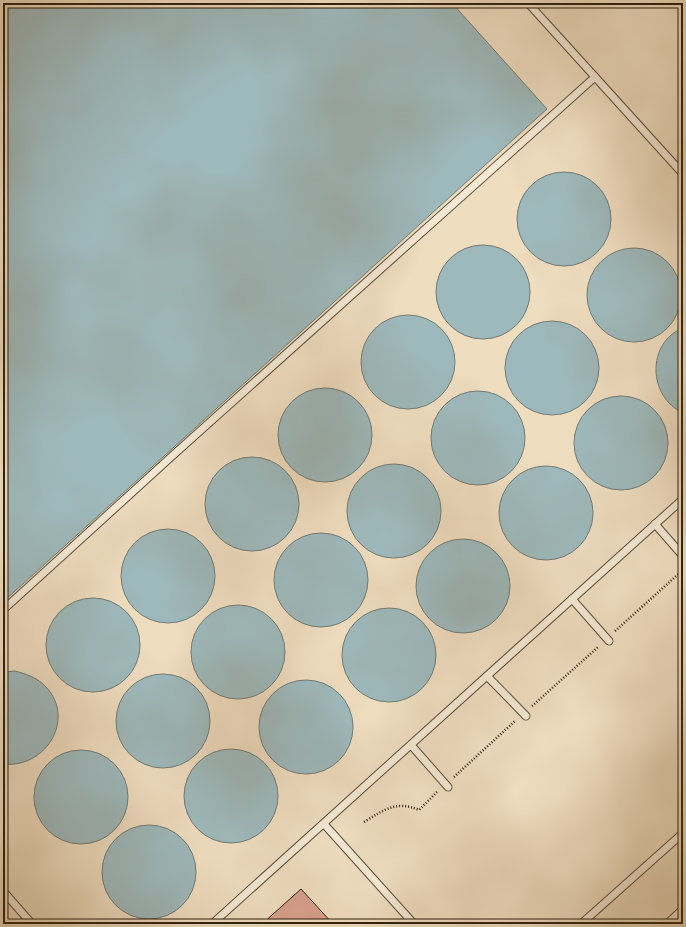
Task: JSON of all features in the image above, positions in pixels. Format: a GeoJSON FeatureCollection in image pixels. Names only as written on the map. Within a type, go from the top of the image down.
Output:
{"type":"FeatureCollection","features":[{"type":"Feature","properties":{"kind":"lane"},"geometry":{"type":"LineString","coordinates":[[528,3],[683,174]]}},
{"type":"Feature","properties":{"kind":"lane"},"geometry":{"type":"LineString","coordinates":[[3,610],[171,457],[595,77]]}},
{"type":"Feature","properties":{"kind":"lane"},"geometry":{"type":"LineString","coordinates":[[212,924],[683,499]]}},
{"type":"Feature","properties":{"kind":"lane"},"geometry":{"type":"LineString","coordinates":[[655,524],[683,556]]}},
{"type":"Feature","properties":{"kind":"lane"},"geometry":{"type":"LineString","coordinates":[[572,599],[609,641]]}},
{"type":"Feature","properties":{"kind":"lane"},"geometry":{"type":"LineString","coordinates":[[488,676],[526,716]]}},
{"type":"Feature","properties":{"kind":"lane"},"geometry":{"type":"LineString","coordinates":[[411,745],[448,787]]}},
{"type":"Feature","properties":{"kind":"lane"},"geometry":{"type":"LineString","coordinates":[[324,824],[414,924]]}},
{"type":"Feature","properties":{"kind":"lane"},"geometry":{"type":"LineString","coordinates":[[581,924],[683,833]]}},
{"type":"Feature","properties":{"kind":"lane"},"geometry":{"type":"LineString","coordinates":[[3,891],[32,924]]}},
{"type":"Feature","properties":{"kind":"lane"},"geometry":{"type":"LineString","coordinates":[[667,924],[683,909]]}},
{"type":"Feature","properties":{"kind":"path"},"geometry":{"type":"LineString","coordinates":[[616,630],[683,570]]}},
{"type":"Feature","properties":{"kind":"path"},"geometry":{"type":"LineString","coordinates":[[532,706],[598,647]]}},
{"type":"Feature","properties":{"kind":"path"},"geometry":{"type":"LineString","coordinates":[[455,776],[515,722]]}},
{"type":"Feature","properties":{"kind":"path"},"geometry":{"type":"LineString","coordinates":[[364,822],[386,809],[395,806],[419,810],[437,792]]}},
{"type":"Feature","properties":{"kind":"water"},"geometry":{"type":"Polygon","coordinates":[[[3,3],[452,3],[547,109],[3,602],[3,3]]]}},
{"type":"Feature","properties":{"kind":"water"},"geometry":{"type":"Polygon","coordinates":[[[564,172],[582,176],[597,186],[607,201],[611,219],[607,237],[597,252],[582,262],[564,266],[546,262],[531,252],[521,237],[517,219],[521,201],[531,186],[546,176],[564,172]]]}},
{"type":"Feature","properties":{"kind":"water"},"geometry":{"type":"Polygon","coordinates":[[[483,245],[501,249],[516,259],[526,274],[530,292],[526,310],[516,325],[501,335],[483,339],[465,335],[450,325],[440,310],[436,292],[440,274],[450,259],[465,249],[483,245]]]}},
{"type":"Feature","properties":{"kind":"water"},"geometry":{"type":"Polygon","coordinates":[[[634,248],[652,252],[667,262],[677,277],[681,295],[677,313],[667,328],[652,338],[634,342],[616,338],[601,328],[591,313],[587,295],[591,277],[601,262],[616,252],[634,248]]]}},
{"type":"Feature","properties":{"kind":"water"},"geometry":{"type":"Polygon","coordinates":[[[408,315],[426,319],[441,329],[451,344],[455,362],[451,380],[441,395],[426,405],[408,409],[390,405],[375,395],[365,380],[361,362],[365,344],[375,329],[390,319],[408,315]]]}},
{"type":"Feature","properties":{"kind":"water"},"geometry":{"type":"Polygon","coordinates":[[[552,321],[570,325],[585,335],[595,350],[599,368],[595,386],[585,401],[570,411],[552,415],[534,411],[519,401],[509,386],[505,368],[509,350],[519,335],[534,325],[552,321]]]}},
{"type":"Feature","properties":{"kind":"water"},"geometry":{"type":"Polygon","coordinates":[[[683,328],[683,413],[671,405],[663,395],[658,383],[656,370],[662,345],[671,335],[683,328]]]}},
{"type":"Feature","properties":{"kind":"water"},"geometry":{"type":"Polygon","coordinates":[[[325,388],[343,392],[358,402],[368,417],[372,435],[368,453],[358,468],[343,478],[325,482],[307,478],[292,468],[282,453],[278,435],[282,417],[292,402],[307,392],[325,388]]]}},
{"type":"Feature","properties":{"kind":"water"},"geometry":{"type":"Polygon","coordinates":[[[478,391],[496,395],[511,405],[521,420],[525,438],[521,456],[511,471],[496,481],[478,485],[460,481],[445,471],[435,456],[431,438],[435,420],[445,405],[460,395],[478,391]]]}},
{"type":"Feature","properties":{"kind":"water"},"geometry":{"type":"Polygon","coordinates":[[[621,396],[639,400],[654,410],[664,425],[668,443],[664,461],[654,476],[639,486],[621,490],[603,486],[588,476],[578,461],[574,443],[578,425],[588,410],[603,400],[621,396]]]}},
{"type":"Feature","properties":{"kind":"water"},"geometry":{"type":"Polygon","coordinates":[[[252,457],[270,461],[285,471],[295,486],[299,504],[295,522],[285,537],[270,547],[252,551],[234,547],[219,537],[209,522],[205,504],[209,486],[219,471],[234,461],[252,457]]]}},
{"type":"Feature","properties":{"kind":"water"},"geometry":{"type":"Polygon","coordinates":[[[394,464],[412,468],[427,478],[437,493],[441,511],[437,529],[427,544],[412,554],[394,558],[376,554],[361,544],[351,529],[347,511],[351,493],[361,478],[376,468],[394,464]]]}},
{"type":"Feature","properties":{"kind":"water"},"geometry":{"type":"Polygon","coordinates":[[[546,466],[564,470],[579,480],[589,495],[593,513],[589,531],[579,546],[564,556],[546,560],[528,556],[513,546],[503,531],[499,513],[503,495],[513,480],[528,470],[546,466]]]}},
{"type":"Feature","properties":{"kind":"water"},"geometry":{"type":"Polygon","coordinates":[[[168,529],[186,533],[201,543],[211,558],[215,576],[211,594],[201,609],[186,619],[168,623],[150,619],[135,609],[125,594],[121,576],[125,558],[135,543],[150,533],[168,529]]]}},
{"type":"Feature","properties":{"kind":"water"},"geometry":{"type":"Polygon","coordinates":[[[321,533],[339,537],[354,547],[364,562],[368,580],[364,598],[354,613],[339,623],[321,627],[303,623],[288,613],[278,598],[274,580],[278,562],[288,547],[303,537],[321,533]]]}},
{"type":"Feature","properties":{"kind":"water"},"geometry":{"type":"Polygon","coordinates":[[[463,539],[481,543],[496,553],[506,568],[510,586],[506,604],[496,619],[481,629],[463,633],[445,629],[430,619],[420,604],[416,586],[420,568],[430,553],[445,543],[463,539]]]}},
{"type":"Feature","properties":{"kind":"water"},"geometry":{"type":"Polygon","coordinates":[[[93,598],[111,602],[126,612],[136,627],[140,645],[136,663],[126,678],[111,688],[93,692],[75,688],[60,678],[50,663],[46,645],[50,627],[60,612],[75,602],[93,598]]]}},
{"type":"Feature","properties":{"kind":"water"},"geometry":{"type":"Polygon","coordinates":[[[238,605],[256,609],[271,619],[281,634],[285,652],[281,670],[271,685],[256,695],[238,699],[220,695],[205,685],[195,670],[191,652],[195,634],[205,619],[220,609],[238,605]]]}},
{"type":"Feature","properties":{"kind":"water"},"geometry":{"type":"Polygon","coordinates":[[[389,608],[407,612],[422,622],[432,637],[436,655],[432,673],[422,688],[407,698],[389,702],[371,698],[356,688],[346,673],[342,655],[346,637],[356,622],[371,612],[389,608]]]}},
{"type":"Feature","properties":{"kind":"water"},"geometry":{"type":"Polygon","coordinates":[[[15,671],[30,676],[43,684],[53,697],[58,711],[57,725],[53,738],[44,749],[33,758],[19,763],[3,764],[3,672],[15,671]]]}},
{"type":"Feature","properties":{"kind":"water"},"geometry":{"type":"Polygon","coordinates":[[[163,674],[181,678],[196,688],[206,703],[210,721],[206,739],[196,754],[181,764],[163,768],[145,764],[130,754],[120,739],[116,721],[120,703],[130,688],[145,678],[163,674]]]}},
{"type":"Feature","properties":{"kind":"water"},"geometry":{"type":"Polygon","coordinates":[[[306,680],[324,684],[339,694],[349,709],[353,727],[349,745],[339,760],[324,770],[306,774],[288,770],[273,760],[263,745],[259,727],[263,709],[273,694],[288,684],[306,680]]]}},
{"type":"Feature","properties":{"kind":"water"},"geometry":{"type":"Polygon","coordinates":[[[231,749],[249,753],[264,763],[274,778],[278,796],[274,814],[264,829],[249,839],[231,843],[213,839],[198,829],[188,814],[184,796],[188,778],[198,763],[213,753],[231,749]]]}},
{"type":"Feature","properties":{"kind":"water"},"geometry":{"type":"Polygon","coordinates":[[[81,750],[99,754],[114,764],[124,779],[128,797],[124,815],[114,830],[99,840],[81,844],[63,840],[48,830],[38,815],[34,797],[38,779],[48,764],[63,754],[81,750]]]}},
{"type":"Feature","properties":{"kind":"water"},"geometry":{"type":"Polygon","coordinates":[[[149,825],[167,829],[182,839],[192,854],[196,872],[192,890],[182,905],[167,915],[149,919],[131,915],[116,905],[106,890],[102,872],[106,854],[116,839],[131,829],[149,825]]]}},
{"type":"Feature","properties":{"kind":"building"},"geometry":{"type":"Polygon","coordinates":[[[301,889],[333,924],[262,924],[301,889]]]}}]}
